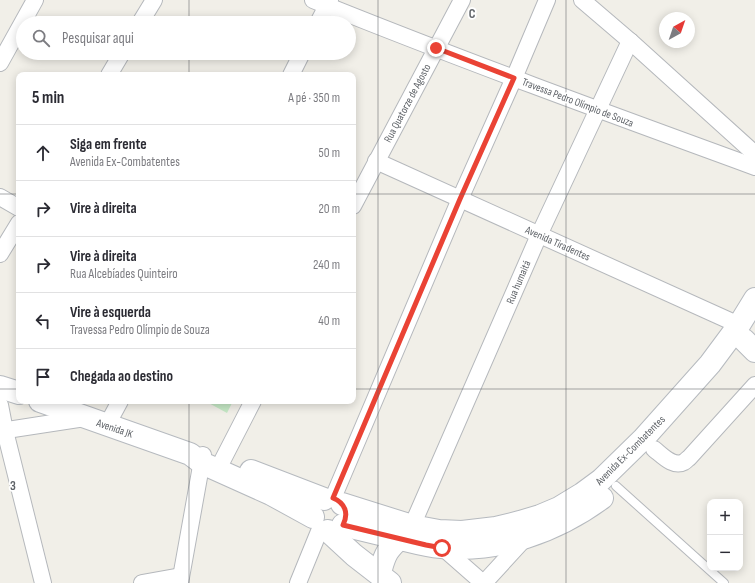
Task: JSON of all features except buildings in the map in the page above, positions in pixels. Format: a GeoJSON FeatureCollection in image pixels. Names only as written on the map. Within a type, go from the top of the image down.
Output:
{"type":"FeatureCollection","features":[{"type":"Feature","properties":{"kind":"main road","name":"Avenida Ex-Combatentes"},"geometry":{"type":"LineString","coordinates":[[406,532],[426,545],[442,548],[482,547],[506,543],[554,526],[576,515],[603,498],[654,449],[748,335],[755,299]]}},
{"type":"Feature","properties":{"kind":"main road","name":"Avenida Ex-Combatentes"},"geometry":{"type":"LineString","coordinates":[[331,516],[406,532],[462,532],[496,528],[540,516],[558,508],[582,494],[601,480],[644,438],[710,364],[748,335]]}},
{"type":"Feature","properties":{"kind":"main road"},"geometry":{"type":"LineString","coordinates":[[0,386],[16,392]]}},
{"type":"Feature","properties":{"kind":"main road","name":"Avenida JK"},"geometry":{"type":"LineString","coordinates":[[48,404],[207,460],[291,485],[331,516],[354,555],[387,578]]}},
{"type":"Feature","properties":{"kind":"main road"},"geometry":{"type":"LineString","coordinates":[[387,578],[384,558],[389,548],[406,532]]}},
{"type":"Feature","properties":{"kind":"street"},"geometry":{"type":"LineString","coordinates":[[26,16],[35,0]]}},
{"type":"Feature","properties":{"kind":"street"},"geometry":{"type":"LineString","coordinates":[[144,16],[154,0]]}},
{"type":"Feature","properties":{"kind":"street","name":"Rua Quatorze de Agosto"},"geometry":{"type":"LineString","coordinates":[[356,200],[462,0]]}},
{"type":"Feature","properties":{"kind":"street"},"geometry":{"type":"LineString","coordinates":[[298,583],[331,516],[460,199],[547,0]]}},
{"type":"Feature","properties":{"kind":"street"},"geometry":{"type":"LineString","coordinates":[[582,0],[630,41],[755,154]]}},
{"type":"Feature","properties":{"kind":"street"},"geometry":{"type":"LineString","coordinates":[[320,16],[323,2]]}},
{"type":"Feature","properties":{"kind":"street","name":"Travessa Pedro Olímpio de Souza"},"geometry":{"type":"LineString","coordinates":[[323,2],[514,78],[755,167]]}},
{"type":"Feature","properties":{"kind":"street"},"geometry":{"type":"LineString","coordinates":[[0,63],[16,34]]}},
{"type":"Feature","properties":{"kind":"street","name":"Rua humaitá"},"geometry":{"type":"LineString","coordinates":[[406,532],[539,235],[630,41]]}},
{"type":"Feature","properties":{"kind":"street"},"geometry":{"type":"LineString","coordinates":[[110,72],[118,60]]}},
{"type":"Feature","properties":{"kind":"street"},"geometry":{"type":"LineString","coordinates":[[292,72],[298,60]]}},
{"type":"Feature","properties":{"kind":"street","name":"Avenida Tiradentes"},"geometry":{"type":"LineString","coordinates":[[376,161],[539,235],[748,335]]}},
{"type":"Feature","properties":{"kind":"street"},"geometry":{"type":"LineString","coordinates":[[0,197],[16,206]]}},
{"type":"Feature","properties":{"kind":"street"},"geometry":{"type":"LineString","coordinates":[[0,254],[16,228]]}},
{"type":"Feature","properties":{"kind":"street","name":"Avenida Ex-Combatentes"},"geometry":{"type":"LineString","coordinates":[[654,449],[678,464],[683,462],[689,458],[755,385]]}},
{"type":"Feature","properties":{"kind":"street"},"geometry":{"type":"LineString","coordinates":[[107,425],[118,404]]}},
{"type":"Feature","properties":{"kind":"street"},"geometry":{"type":"LineString","coordinates":[[142,583],[180,579],[207,460],[251,404]]}},
{"type":"Feature","properties":{"kind":"street"},"geometry":{"type":"LineString","coordinates":[[0,405],[2,431],[43,583]]}},
{"type":"Feature","properties":{"kind":"street"},"geometry":{"type":"LineString","coordinates":[[2,431],[85,418]]}},
{"type":"Feature","properties":{"kind":"street"},"geometry":{"type":"LineString","coordinates":[[442,548],[484,583],[528,536]]}},
{"type":"Feature","properties":{"kind":"lane"},"geometry":{"type":"LineString","coordinates":[[616,486],[724,583]]}},
{"type":"Feature","properties":{"kind":"green space"},"geometry":{"type":"Polygon","coordinates":[[[210,404],[232,404],[227,413],[210,404]]]}},
{"type":"Feature","properties":{"kind":"route"},"geometry":{"type":"LineString","coordinates":[[436,48],[514,78],[460,199],[333,498],[338,500],[345,508],[346,516],[343,525],[442,548]]}}]}
